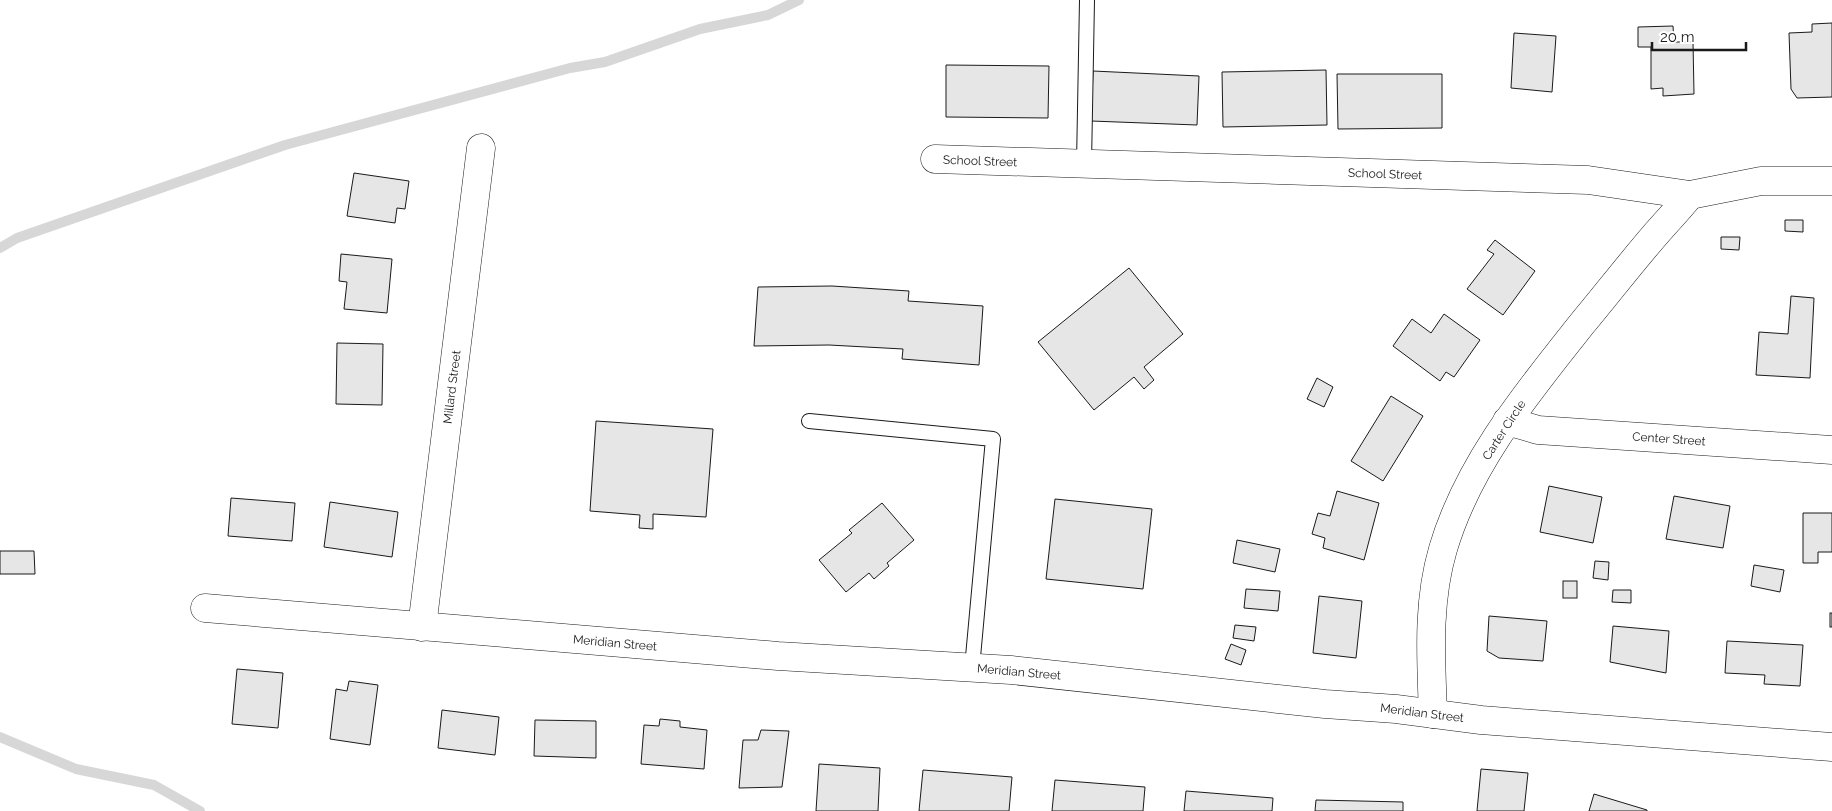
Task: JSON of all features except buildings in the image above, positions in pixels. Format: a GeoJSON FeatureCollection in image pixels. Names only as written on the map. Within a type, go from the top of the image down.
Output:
{"type":"FeatureCollection","features":[{"type":"Feature","properties":{"kind":"street","name":"Millard Street"},"geometry":{"type":"LineString","coordinates":[[422,626],[481,148]]}},
{"type":"Feature","properties":{"kind":"street","name":"School Street"},"geometry":{"type":"LineString","coordinates":[[935,159],[1588,180],[1690,195],[1761,180],[1832,181]]}},
{"type":"Feature","properties":{"kind":"street","name":"Carter Circle"},"geometry":{"type":"LineString","coordinates":[[1433,714],[1430,640],[1432,608],[1443,548],[1465,494],[1507,421],[1544,372],[1690,195]]}},
{"type":"Feature","properties":{"kind":"street","name":"Center Street"},"geometry":{"type":"LineString","coordinates":[[1507,421],[1538,430],[1832,450]]}},
{"type":"Feature","properties":{"kind":"street","name":"Meridian Street"},"geometry":{"type":"LineString","coordinates":[[205,608],[778,656],[972,668],[1481,720],[1832,747]]}},
{"type":"Feature","properties":{"kind":"lane"},"geometry":{"type":"LineString","coordinates":[[1084,164],[1087,0]]}},
{"type":"Feature","properties":{"kind":"lane"},"geometry":{"type":"LineString","coordinates":[[808,421],[993,439],[972,668]]}},
{"type":"Feature","properties":{"kind":"waterway"},"geometry":{"type":"LineString","coordinates":[[0,248],[17,238],[285,145],[570,68],[605,62],[700,29],[768,15],[799,0]]}},
{"type":"Feature","properties":{"kind":"waterway"},"geometry":{"type":"LineString","coordinates":[[0,737],[76,769],[154,785],[200,811]]}}]}
